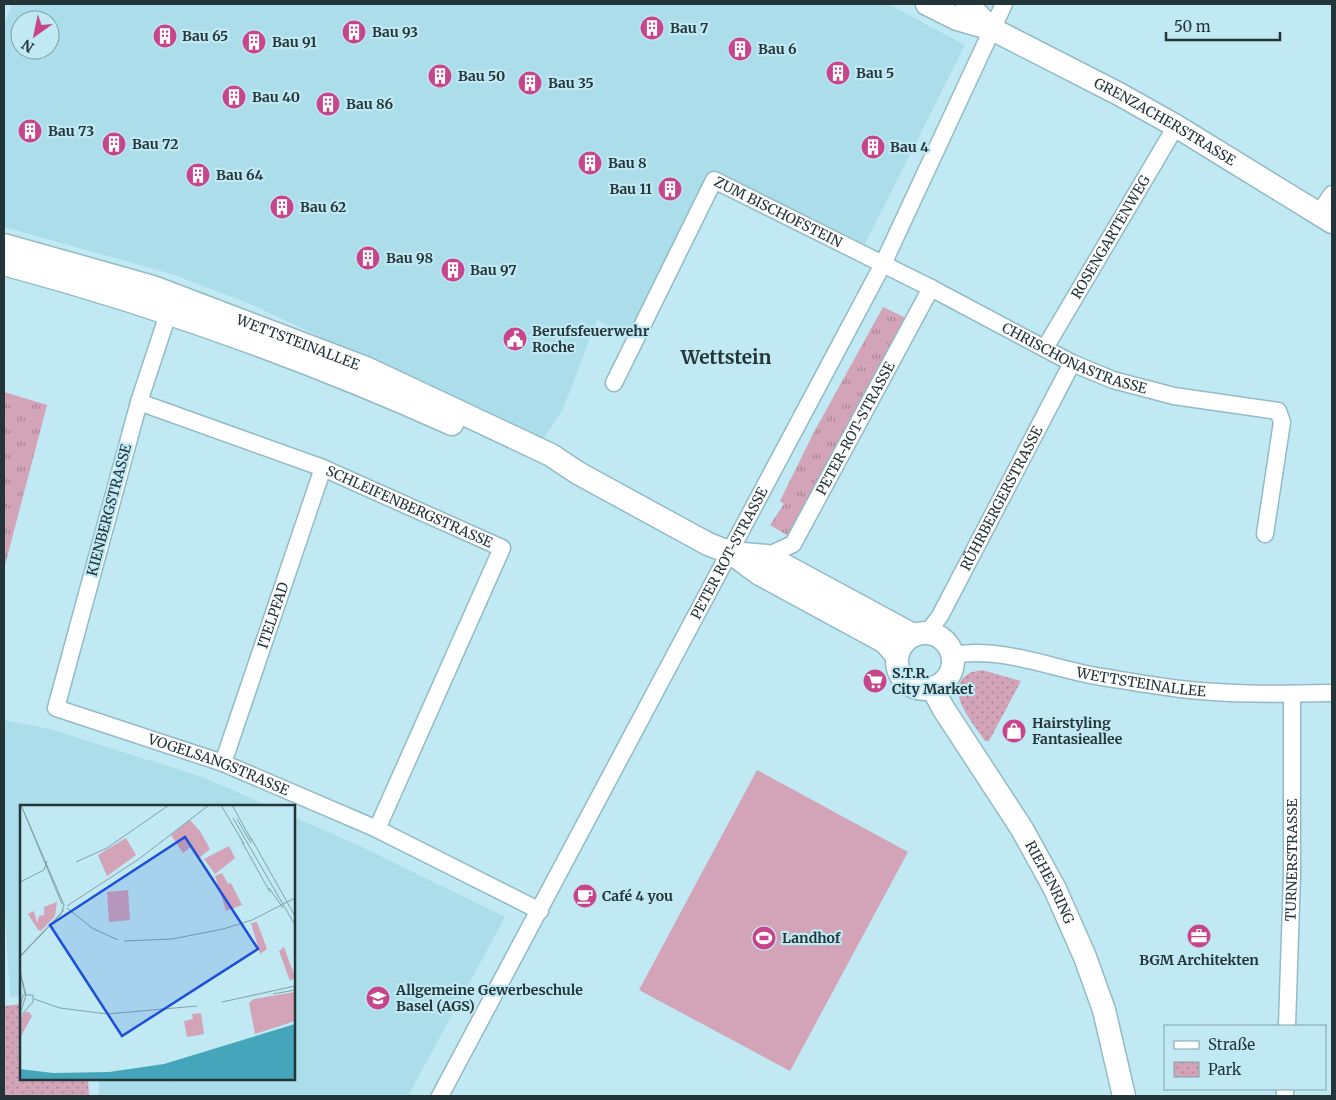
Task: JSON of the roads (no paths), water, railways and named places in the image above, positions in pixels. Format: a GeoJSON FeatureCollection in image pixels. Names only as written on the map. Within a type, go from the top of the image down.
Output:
{"type":"FeatureCollection","features":[{"type":"Feature","properties":{"kind":"main road","name":"GRENZACHERSTRASSE"},"geometry":{"type":"LineString","coordinates":[[927,4],[957,19],[992,29],[1176,126],[1326,217]]}},
{"type":"Feature","properties":{"kind":"main road","name":"GRENZACHERSTRASSE"},"geometry":{"type":"LineString","coordinates":[[967,4],[992,29]]}},
{"type":"Feature","properties":{"kind":"main road","name":"WETTSTEINALLEE"},"geometry":{"type":"LineString","coordinates":[[4,244],[153,287],[366,368],[551,455],[578,473],[708,544],[731,553],[758,573],[885,642],[897,656]]}},
{"type":"Feature","properties":{"kind":"main road","name":"WETTSTEINALLEE"},"geometry":{"type":"LineString","coordinates":[[4,264],[119,296],[265,347],[359,384],[542,465],[578,473]]}},
{"type":"Feature","properties":{"kind":"main road","name":"WETTSTEINALLEE"},"geometry":{"type":"LineString","coordinates":[[731,553],[767,556],[920,634],[943,640],[953,655]]}},
{"type":"Feature","properties":{"kind":"main road"},"geometry":{"type":"LineString","coordinates":[[920,634],[905,640],[897,656],[897,669],[905,682],[913,688],[933,689],[940,685],[950,675],[953,668],[953,655]]}},
{"type":"Feature","properties":{"kind":"main road","name":"RIEHENRING"},"geometry":{"type":"LineString","coordinates":[[933,689],[943,708],[1022,829],[1055,890],[1085,957],[1104,1010],[1124,1096]]}},
{"type":"Feature","properties":{"kind":"street","name":"PETER ROT-STRASSE"},"geometry":{"type":"LineString","coordinates":[[440,1096],[731,553],[883,264],[1004,4]]}},
{"type":"Feature","properties":{"kind":"street","name":"ROSENGARTENWEG"},"geometry":{"type":"LineString","coordinates":[[1044,348],[1176,126]]}},
{"type":"Feature","properties":{"kind":"street","name":"ZUM BISCHOFSTEIN"},"geometry":{"type":"LineString","coordinates":[[614,383],[714,180],[883,264]]}},
{"type":"Feature","properties":{"kind":"street"},"geometry":{"type":"LineString","coordinates":[[1326,217],[1332,194]]}},
{"type":"Feature","properties":{"kind":"street","name":"CHRISCHONASTRASSE"},"geometry":{"type":"LineString","coordinates":[[883,264],[1072,363],[1113,380],[1174,396],[1278,411],[1282,422],[1265,534]]}},
{"type":"Feature","properties":{"kind":"street","name":"PETER-ROT-STRASSE"},"geometry":{"type":"LineString","coordinates":[[767,556],[793,544],[932,288]]}},
{"type":"Feature","properties":{"kind":"street","name":"KIENBERGSTRASSE"},"geometry":{"type":"LineString","coordinates":[[56,708],[139,402],[168,314]]}},
{"type":"Feature","properties":{"kind":"street","name":"RÜHRBERGERSTRASSE"},"geometry":{"type":"LineString","coordinates":[[920,634],[940,616],[1072,363]]}},
{"type":"Feature","properties":{"kind":"street","name":"SCHLEIFENBERGSTRASSE"},"geometry":{"type":"LineString","coordinates":[[139,402],[323,468],[502,548],[377,829]]}},
{"type":"Feature","properties":{"kind":"street","name":"ITELPFAD"},"geometry":{"type":"LineString","coordinates":[[223,763],[323,468]]}},
{"type":"Feature","properties":{"kind":"street","name":"WETTSTEINALLEE"},"geometry":{"type":"LineString","coordinates":[[953,655],[976,651],[1004,655],[1084,674],[1181,689],[1292,694],[1332,693]]}},
{"type":"Feature","properties":{"kind":"street","name":"TURNERSTRASSE"},"geometry":{"type":"LineString","coordinates":[[1287,1025],[1292,875],[1292,694]]}},
{"type":"Feature","properties":{"kind":"street","name":"VOGELSANGSTRASSE"},"geometry":{"type":"LineString","coordinates":[[56,708],[223,763],[377,829],[540,911]]}},
{"type":"Feature","properties":{"kind":"tram line"},"geometry":{"type":"LineString","coordinates":[[1327,1096],[1332,1095]]}},
{"type":"Feature","properties":{"kind":"place","name":"Bau 7"},"geometry":{"type":"Point","coordinates":[652,28]}},
{"type":"Feature","properties":{"kind":"place","name":"Bau 93"},"geometry":{"type":"Point","coordinates":[354,32]}},
{"type":"Feature","properties":{"kind":"place","name":"Bau 65"},"geometry":{"type":"Point","coordinates":[165,36]}},
{"type":"Feature","properties":{"kind":"place","name":"Bau 91"},"geometry":{"type":"Point","coordinates":[254,42]}},
{"type":"Feature","properties":{"kind":"place","name":"Bau 6"},"geometry":{"type":"Point","coordinates":[740,49]}},
{"type":"Feature","properties":{"kind":"place","name":"Bau 5"},"geometry":{"type":"Point","coordinates":[838,73]}},
{"type":"Feature","properties":{"kind":"place","name":"Bau 50"},"geometry":{"type":"Point","coordinates":[440,76]}},
{"type":"Feature","properties":{"kind":"place","name":"Bau 35"},"geometry":{"type":"Point","coordinates":[530,83]}},
{"type":"Feature","properties":{"kind":"place","name":"Bau 40"},"geometry":{"type":"Point","coordinates":[234,97]}},
{"type":"Feature","properties":{"kind":"place","name":"Bau 86"},"geometry":{"type":"Point","coordinates":[328,104]}},
{"type":"Feature","properties":{"kind":"place","name":"Bau 73"},"geometry":{"type":"Point","coordinates":[30,131]}},
{"type":"Feature","properties":{"kind":"place","name":"Bau 72"},"geometry":{"type":"Point","coordinates":[114,144]}},
{"type":"Feature","properties":{"kind":"place","name":"Bau 4"},"geometry":{"type":"Point","coordinates":[873,147]}},
{"type":"Feature","properties":{"kind":"place","name":"Bau 8"},"geometry":{"type":"Point","coordinates":[590,163]}},
{"type":"Feature","properties":{"kind":"place","name":"Bau 64"},"geometry":{"type":"Point","coordinates":[198,175]}},
{"type":"Feature","properties":{"kind":"place","name":"Bau 11"},"geometry":{"type":"Point","coordinates":[670,189]}},
{"type":"Feature","properties":{"kind":"place","name":"Bau 62"},"geometry":{"type":"Point","coordinates":[282,207]}},
{"type":"Feature","properties":{"kind":"place","name":"Bau 98"},"geometry":{"type":"Point","coordinates":[368,258]}},
{"type":"Feature","properties":{"kind":"place","name":"Bau 97"},"geometry":{"type":"Point","coordinates":[453,270]}},
{"type":"Feature","properties":{"kind":"place","name":"Berufsfeuerwehr Roche"},"geometry":{"type":"Point","coordinates":[515,339]}},
{"type":"Feature","properties":{"kind":"place","name":"S.T.R. City Market"},"geometry":{"type":"Point","coordinates":[875,681]}},
{"type":"Feature","properties":{"kind":"place","name":"Hairstyling Fantasieallee"},"geometry":{"type":"Point","coordinates":[1014,731]}},
{"type":"Feature","properties":{"kind":"place","name":"Café 4 you"},"geometry":{"type":"Point","coordinates":[585,896]}},
{"type":"Feature","properties":{"kind":"place","name":"BGM Architekten"},"geometry":{"type":"Point","coordinates":[1199,936]}},
{"type":"Feature","properties":{"kind":"place","name":"Landhof"},"geometry":{"type":"Point","coordinates":[764,938]}},
{"type":"Feature","properties":{"kind":"place","name":"Allgemeine Gewerbeschule Basel (AGS)"},"geometry":{"type":"Point","coordinates":[378,998]}},
{"type":"Feature","properties":{"kind":"district","name":"Wettstein"},"geometry":{"type":"Point","coordinates":[726,357]}}]}
